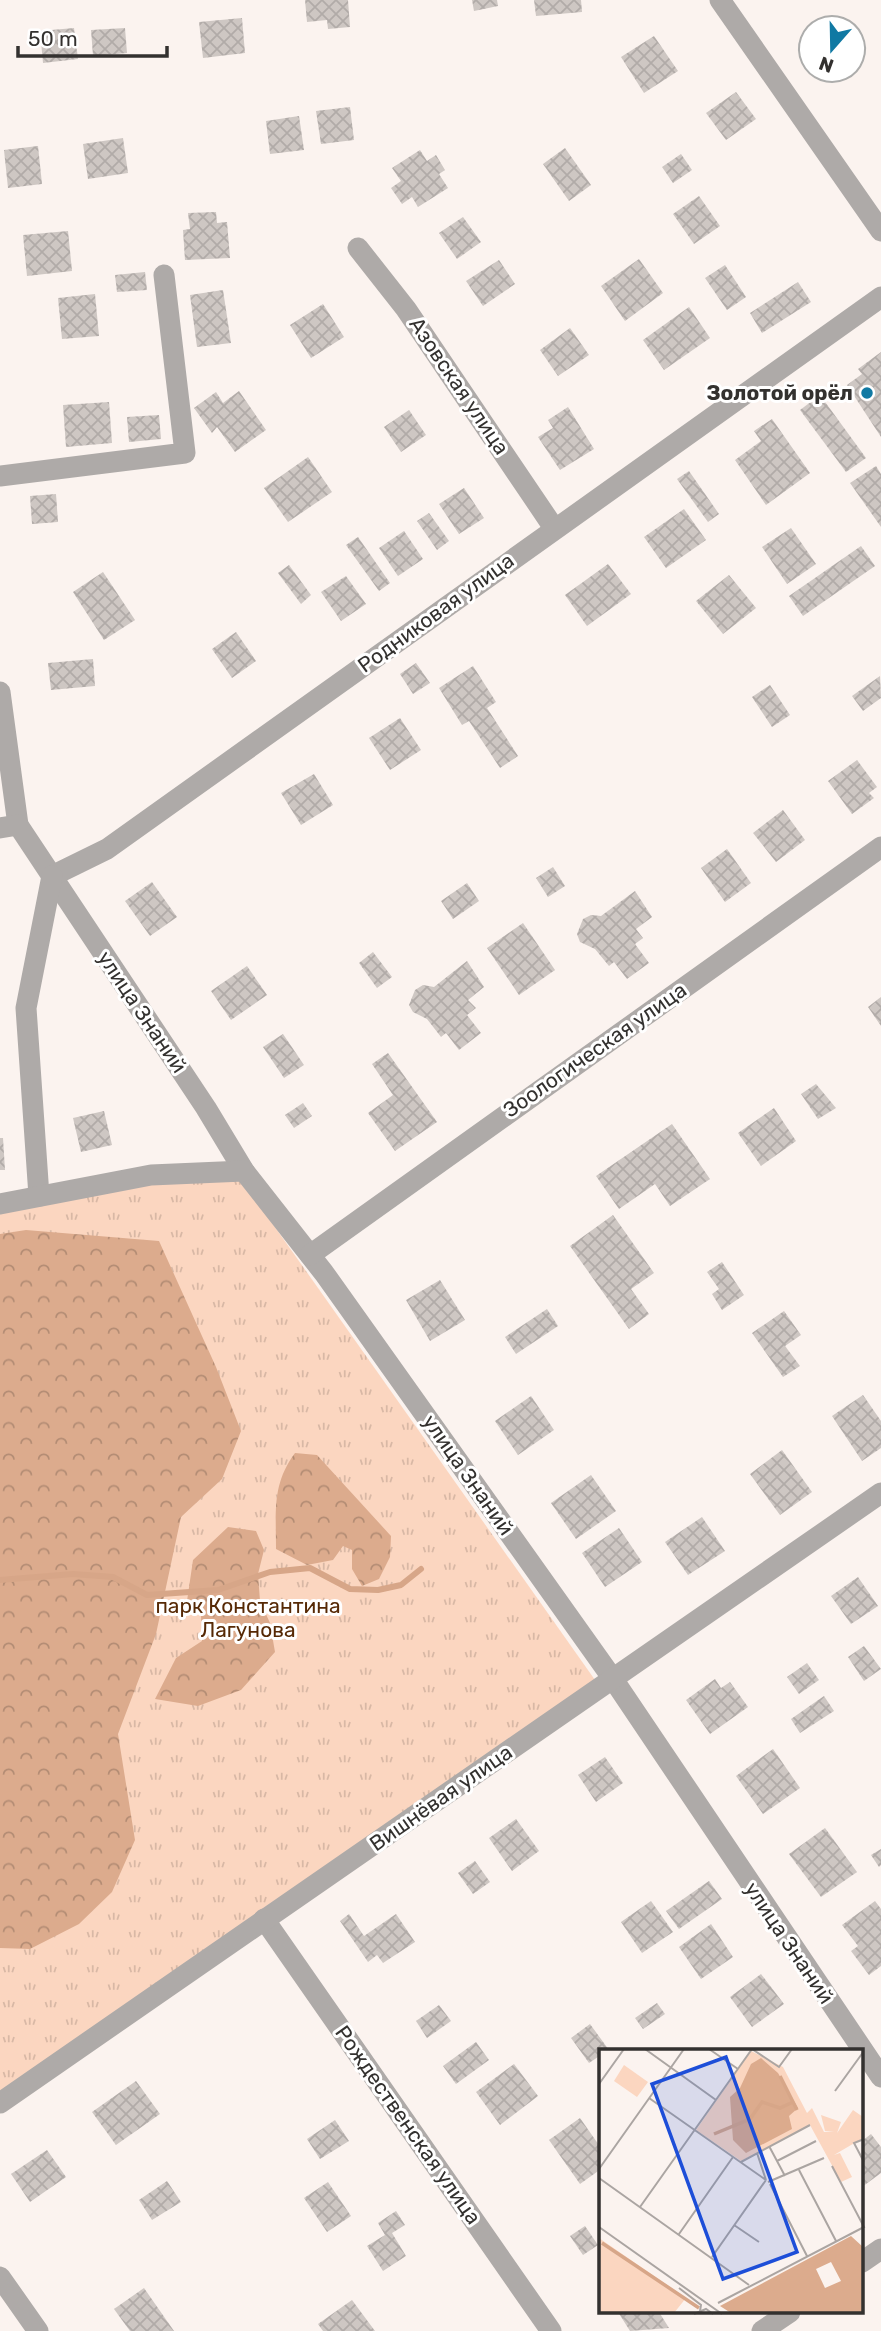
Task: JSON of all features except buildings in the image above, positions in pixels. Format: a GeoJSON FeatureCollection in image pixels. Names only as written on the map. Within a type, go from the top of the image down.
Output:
{"type":"FeatureCollection","features":[{"type":"Feature","properties":{"kind":"street"},"geometry":{"type":"LineString","coordinates":[[720,0],[881,231]]}},
{"type":"Feature","properties":{"kind":"street","name":"Азовская улица"},"geometry":{"type":"LineString","coordinates":[[358,248],[406,309],[554,528]]}},
{"type":"Feature","properties":{"kind":"street"},"geometry":{"type":"LineString","coordinates":[[0,476],[184,453],[164,275]]}},
{"type":"Feature","properties":{"kind":"street","name":"Родниковая улица"},"geometry":{"type":"LineString","coordinates":[[52,876],[107,849],[881,297]]}},
{"type":"Feature","properties":{"kind":"street"},"geometry":{"type":"LineString","coordinates":[[0,692],[9,826],[52,876],[26,1008],[39,1196]]}},
{"type":"Feature","properties":{"kind":"street","name":"Зоологическая улица"},"geometry":{"type":"LineString","coordinates":[[310,1255],[881,847]]}},
{"type":"Feature","properties":{"kind":"street","name":"улица Знаний"},"geometry":{"type":"LineString","coordinates":[[52,876],[206,1108],[244,1171],[310,1255],[613,1679],[862,2049]]}},
{"type":"Feature","properties":{"kind":"street"},"geometry":{"type":"LineString","coordinates":[[0,1204],[151,1175],[244,1171]]}},
{"type":"Feature","properties":{"kind":"street","name":"Вишнёвая улица"},"geometry":{"type":"LineString","coordinates":[[0,2103],[881,1493]]}},
{"type":"Feature","properties":{"kind":"street","name":"Рождественская улица"},"geometry":{"type":"LineString","coordinates":[[264,1919],[551,2331]]}},
{"type":"Feature","properties":{"kind":"street","name":"улица Знаний"},"geometry":{"type":"LineString","coordinates":[[864,2052],[881,2077]]}},
{"type":"Feature","properties":{"kind":"street"},"geometry":{"type":"LineString","coordinates":[[864,2261],[881,2249]]}},
{"type":"Feature","properties":{"kind":"street"},"geometry":{"type":"LineString","coordinates":[[0,2277],[38,2331]]}},
{"type":"Feature","properties":{"kind":"street"},"geometry":{"type":"LineString","coordinates":[[762,2331],[787,2314]]}},
{"type":"Feature","properties":{"kind":"green space","name":"парк Константина Лагунова"},"geometry":{"type":"Polygon","coordinates":[[[241,1179],[595,1680],[0,2092],[0,1212],[176,1180],[241,1179]]]}},
{"type":"Feature","properties":{"kind":"green space"},"geometry":{"type":"Polygon","coordinates":[[[26,1230],[159,1241],[216,1367],[241,1431],[222,1479],[181,1517],[156,1634],[118,1734],[135,1840],[112,1892],[79,1924],[30,1949],[0,1948],[0,1234],[26,1230]]]}},
{"type":"Feature","properties":{"kind":"green space"},"geometry":{"type":"Polygon","coordinates":[[[295,1453],[317,1455],[391,1536],[390,1557],[379,1579],[362,1586],[352,1569],[352,1550],[343,1546],[333,1560],[307,1565],[276,1549],[279,1487],[295,1453]]]}},
{"type":"Feature","properties":{"kind":"green space"},"geometry":{"type":"Polygon","coordinates":[[[228,1527],[256,1531],[264,1550],[258,1574],[260,1601],[270,1623],[275,1652],[241,1690],[198,1706],[155,1699],[176,1658],[202,1641],[201,1615],[187,1601],[193,1560],[228,1527]]]}},
{"type":"Feature","properties":{"kind":"waterway"},"geometry":{"type":"LineString","coordinates":[[0,1580],[73,1574],[113,1577],[147,1595],[218,1590],[270,1572],[310,1568],[350,1589],[378,1590],[401,1585],[421,1569]]}},
{"type":"Feature","properties":{"kind":"place","name":"Золотой орёл"},"geometry":{"type":"Point","coordinates":[867,393]}}]}
